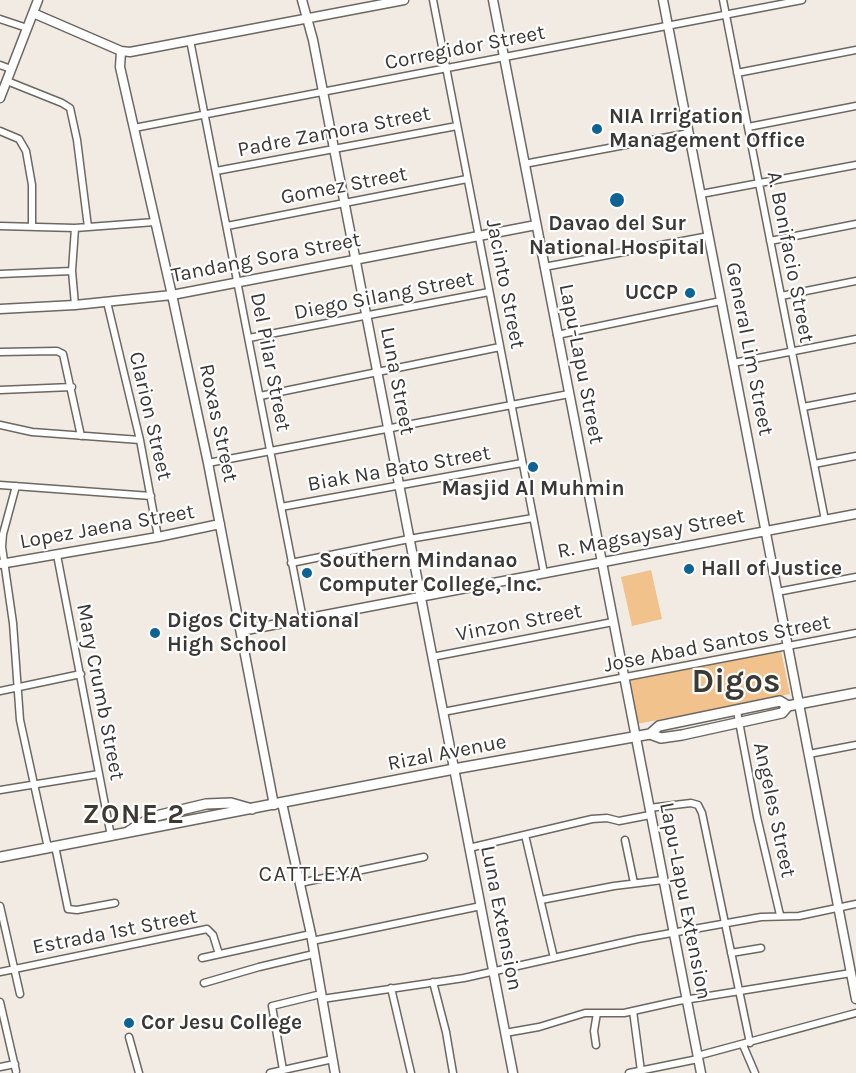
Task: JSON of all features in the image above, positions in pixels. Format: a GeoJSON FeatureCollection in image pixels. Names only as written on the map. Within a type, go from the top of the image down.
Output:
{"type":"FeatureCollection","features":[{"type":"Feature","properties":{"kind":"main road","name":"Rizal Avenue"},"geometry":{"type":"LineString","coordinates":[[0,857],[128,833],[156,816],[206,804],[231,803],[252,809],[635,736],[650,734],[661,738],[719,727],[782,713],[788,706],[856,693]]}},
{"type":"Feature","properties":{"kind":"main road","name":"Rizal Avenue"},"geometry":{"type":"LineString","coordinates":[[650,734],[659,726],[780,701],[788,706]]}},
{"type":"Feature","properties":{"kind":"main road"},"geometry":{"type":"LineString","coordinates":[[717,715],[719,727]]}},
{"type":"Feature","properties":{"kind":"street"},"geometry":{"type":"LineString","coordinates":[[0,98],[38,0]]}},
{"type":"Feature","properties":{"kind":"street","name":"Luna Street"},"geometry":{"type":"LineString","coordinates":[[302,0],[313,40],[454,769]]}},
{"type":"Feature","properties":{"kind":"street"},"geometry":{"type":"LineString","coordinates":[[33,13],[122,51],[133,52],[306,18],[368,3],[404,0]]}},
{"type":"Feature","properties":{"kind":"street","name":"Jacinto Street"},"geometry":{"type":"LineString","coordinates":[[433,0],[544,573]]}},
{"type":"Feature","properties":{"kind":"street","name":"Lapu-Lapu Street"},"geometry":{"type":"LineString","coordinates":[[493,0],[635,736]]}},
{"type":"Feature","properties":{"kind":"street","name":"General Lim Street"},"geometry":{"type":"LineString","coordinates":[[663,0],[856,999]]}},
{"type":"Feature","properties":{"kind":"street","name":"A. Bonifacio Street"},"geometry":{"type":"LineString","coordinates":[[723,0],[825,520]]}},
{"type":"Feature","properties":{"kind":"street","name":"Corregidor Street"},"geometry":{"type":"LineString","coordinates":[[134,128],[802,0]]}},
{"type":"Feature","properties":{"kind":"street"},"geometry":{"type":"LineString","coordinates":[[0,19],[27,28]]}},
{"type":"Feature","properties":{"kind":"street","name":"Del Pilar Street"},"geometry":{"type":"LineString","coordinates":[[190,40],[303,620]]}},
{"type":"Feature","properties":{"kind":"street"},"geometry":{"type":"LineString","coordinates":[[738,73],[856,50]]}},
{"type":"Feature","properties":{"kind":"street","name":"Roxas Street"},"geometry":{"type":"LineString","coordinates":[[122,51],[119,58],[120,67],[172,295],[278,804],[300,883],[335,1073]]}},
{"type":"Feature","properties":{"kind":"street"},"geometry":{"type":"LineString","coordinates":[[0,65],[11,69]]}},
{"type":"Feature","properties":{"kind":"street"},"geometry":{"type":"LineString","coordinates":[[7,81],[70,108],[77,140],[88,227]]}},
{"type":"Feature","properties":{"kind":"street"},"geometry":{"type":"LineString","coordinates":[[748,127],[856,106]]}},
{"type":"Feature","properties":{"kind":"street","name":"Padre Zamora Street"},"geometry":{"type":"LineString","coordinates":[[216,171],[457,126]]}},
{"type":"Feature","properties":{"kind":"street"},"geometry":{"type":"LineString","coordinates":[[0,131],[19,139],[26,151],[32,185],[32,228]]}},
{"type":"Feature","properties":{"kind":"street"},"geometry":{"type":"LineString","coordinates":[[524,164],[689,133]]}},
{"type":"Feature","properties":{"kind":"street"},"geometry":{"type":"LineString","coordinates":[[701,194],[856,165]]}},
{"type":"Feature","properties":{"kind":"street","name":"Gomez Street"},"geometry":{"type":"LineString","coordinates":[[227,226],[467,179]]}},
{"type":"Feature","properties":{"kind":"street"},"geometry":{"type":"LineString","coordinates":[[0,226],[75,228],[155,222]]}},
{"type":"Feature","properties":{"kind":"street"},"geometry":{"type":"LineString","coordinates":[[770,241],[856,224]]}},
{"type":"Feature","properties":{"kind":"street","name":"Tandang Sora Street"},"geometry":{"type":"LineString","coordinates":[[0,309],[75,305],[172,295],[536,225]]}},
{"type":"Feature","properties":{"kind":"street"},"geometry":{"type":"LineString","coordinates":[[75,228],[72,270],[75,305]]}},
{"type":"Feature","properties":{"kind":"street"},"geometry":{"type":"LineString","coordinates":[[544,267],[709,236]]}},
{"type":"Feature","properties":{"kind":"street"},"geometry":{"type":"LineString","coordinates":[[0,274],[72,270]]}},
{"type":"Feature","properties":{"kind":"street"},"geometry":{"type":"LineString","coordinates":[[781,296],[856,281]]}},
{"type":"Feature","properties":{"kind":"street","name":"Diego Silang Street"},"geometry":{"type":"LineString","coordinates":[[249,338],[489,292]]}},
{"type":"Feature","properties":{"kind":"street"},"geometry":{"type":"LineString","coordinates":[[557,335],[722,301]]}},
{"type":"Feature","properties":{"kind":"street","name":"Clarion Street"},"geometry":{"type":"LineString","coordinates":[[107,302],[140,440],[158,537]]}},
{"type":"Feature","properties":{"kind":"street"},"geometry":{"type":"LineString","coordinates":[[733,363],[856,339]]}},
{"type":"Feature","properties":{"kind":"street"},"geometry":{"type":"LineString","coordinates":[[260,396],[500,347]]}},
{"type":"Feature","properties":{"kind":"street"},"geometry":{"type":"LineString","coordinates":[[0,352],[62,352],[66,359],[81,436]]}},
{"type":"Feature","properties":{"kind":"street"},"geometry":{"type":"LineString","coordinates":[[0,390],[72,387]]}},
{"type":"Feature","properties":{"kind":"street"},"geometry":{"type":"LineString","coordinates":[[208,463],[569,394]]}},
{"type":"Feature","properties":{"kind":"street"},"geometry":{"type":"LineString","coordinates":[[803,407],[856,397]]}},
{"type":"Feature","properties":{"kind":"street"},"geometry":{"type":"LineString","coordinates":[[0,425],[32,432],[140,440]]}},
{"type":"Feature","properties":{"kind":"street"},"geometry":{"type":"LineString","coordinates":[[814,464],[856,456]]}},
{"type":"Feature","properties":{"kind":"street","name":"Biak Na Bato Street"},"geometry":{"type":"LineString","coordinates":[[281,507],[522,463]]}},
{"type":"Feature","properties":{"kind":"street"},"geometry":{"type":"LineString","coordinates":[[0,485],[151,496]]}},
{"type":"Feature","properties":{"kind":"street"},"geometry":{"type":"LineString","coordinates":[[16,486],[2,539],[2,563],[13,623],[20,720],[33,784],[68,909],[78,910],[115,903]]}},
{"type":"Feature","properties":{"kind":"street","name":"R. Magsaysay Street"},"geometry":{"type":"LineString","coordinates":[[241,632],[856,514]]}},
{"type":"Feature","properties":{"kind":"street"},"geometry":{"type":"LineString","coordinates":[[291,563],[409,539],[533,518]]}},
{"type":"Feature","properties":{"kind":"street","name":"Lopez Jaena Street"},"geometry":{"type":"LineString","coordinates":[[2,563],[158,537],[220,524]]}},
{"type":"Feature","properties":{"kind":"street","name":"Mary Crumb Street"},"geometry":{"type":"LineString","coordinates":[[57,555],[111,836]]}},
{"type":"Feature","properties":{"kind":"street"},"geometry":{"type":"LineString","coordinates":[[777,592],[856,577]]}},
{"type":"Feature","properties":{"kind":"street","name":"Vinzon Street"},"geometry":{"type":"LineString","coordinates":[[432,657],[613,622]]}},
{"type":"Feature","properties":{"kind":"street","name":"Jose Abad Santos Street"},"geometry":{"type":"LineString","coordinates":[[443,712],[788,648],[856,633]]}},
{"type":"Feature","properties":{"kind":"street"},"geometry":{"type":"LineString","coordinates":[[0,691],[81,674]]}},
{"type":"Feature","properties":{"kind":"street","name":"Angeles Street"},"geometry":{"type":"LineString","coordinates":[[737,711],[757,817],[780,915]]}},
{"type":"Feature","properties":{"kind":"street","name":"Lapu-Lapu Extension"},"geometry":{"type":"LineString","coordinates":[[635,736],[700,1073]]}},
{"type":"Feature","properties":{"kind":"street"},"geometry":{"type":"LineString","coordinates":[[808,753],[856,746]]}},
{"type":"Feature","properties":{"kind":"street","name":"Luna Extension"},"geometry":{"type":"LineString","coordinates":[[454,769],[513,1073]]}},
{"type":"Feature","properties":{"kind":"street"},"geometry":{"type":"LineString","coordinates":[[0,790],[99,774]]}},
{"type":"Feature","properties":{"kind":"street"},"geometry":{"type":"LineString","coordinates":[[469,848],[592,819],[607,818],[619,821],[650,811],[691,803],[700,808],[731,953],[746,1044],[755,1073]]}},
{"type":"Feature","properties":{"kind":"street"},"geometry":{"type":"LineString","coordinates":[[525,835],[554,958]]}},
{"type":"Feature","properties":{"kind":"street"},"geometry":{"type":"LineString","coordinates":[[625,840],[634,883]]}},
{"type":"Feature","properties":{"kind":"street"},"geometry":{"type":"LineString","coordinates":[[300,883],[424,857]]}},
{"type":"Feature","properties":{"kind":"street"},"geometry":{"type":"LineString","coordinates":[[541,900],[663,880]]}},
{"type":"Feature","properties":{"kind":"street"},"geometry":{"type":"LineString","coordinates":[[283,1070],[272,1006],[493,972],[725,923],[780,915],[799,916],[856,904]]}},
{"type":"Feature","properties":{"kind":"street"},"geometry":{"type":"LineString","coordinates":[[0,906],[20,994]]}},
{"type":"Feature","properties":{"kind":"street"},"geometry":{"type":"LineString","coordinates":[[202,958],[481,906]]}},
{"type":"Feature","properties":{"kind":"street","name":"Estrada 1st Street"},"geometry":{"type":"LineString","coordinates":[[0,972],[207,929],[213,935],[219,954]]}},
{"type":"Feature","properties":{"kind":"street"},"geometry":{"type":"LineString","coordinates":[[731,953],[761,948]]}},
{"type":"Feature","properties":{"kind":"street"},"geometry":{"type":"LineString","coordinates":[[204,983],[314,954]]}},
{"type":"Feature","properties":{"kind":"street"},"geometry":{"type":"LineString","coordinates":[[505,1033],[539,1027],[579,1014],[614,1014],[851,973]]}},
{"type":"Feature","properties":{"kind":"street"},"geometry":{"type":"LineString","coordinates":[[433,982],[446,1032],[453,1073]]}},
{"type":"Feature","properties":{"kind":"street"},"geometry":{"type":"LineString","coordinates":[[391,988],[411,1073]]}},
{"type":"Feature","properties":{"kind":"street"},"geometry":{"type":"LineString","coordinates":[[0,1002],[15,1067],[0,1066]]}},
{"type":"Feature","properties":{"kind":"street"},"geometry":{"type":"LineString","coordinates":[[633,1011],[641,1071]]}},
{"type":"Feature","properties":{"kind":"street"},"geometry":{"type":"LineString","coordinates":[[596,1045],[594,1031],[597,1013]]}},
{"type":"Feature","properties":{"kind":"street"},"geometry":{"type":"LineString","coordinates":[[629,1073],[698,1057],[856,1013]]}},
{"type":"Feature","properties":{"kind":"street"},"geometry":{"type":"LineString","coordinates":[[129,1036],[139,1073]]}},
{"type":"Feature","properties":{"kind":"street"},"geometry":{"type":"LineString","coordinates":[[270,1073],[333,1059]]}},
{"type":"Feature","properties":{"kind":"shaded area"},"geometry":{"type":"Polygon","coordinates":[[[651,570],[662,619],[632,626],[621,577],[651,570]]]}},
{"type":"Feature","properties":{"kind":"shaded area"},"geometry":{"type":"Polygon","coordinates":[[[781,651],[790,694],[637,724],[628,681],[781,651]]]}},
{"type":"Feature","properties":{"kind":"place","name":"NIA Irrigation Management Office"},"geometry":{"type":"Point","coordinates":[597,129]}},
{"type":"Feature","properties":{"kind":"place","name":"Davao del Sur National Hospital"},"geometry":{"type":"Point","coordinates":[617,200]}},
{"type":"Feature","properties":{"kind":"place","name":"UCCP"},"geometry":{"type":"Point","coordinates":[690,293]}},
{"type":"Feature","properties":{"kind":"place","name":"Masjid Al Muhmin"},"geometry":{"type":"Point","coordinates":[533,467]}},
{"type":"Feature","properties":{"kind":"place","name":"Hall of Justice"},"geometry":{"type":"Point","coordinates":[689,569]}},
{"type":"Feature","properties":{"kind":"place","name":"Southern Mindanao Computer College, Inc."},"geometry":{"type":"Point","coordinates":[307,573]}},
{"type":"Feature","properties":{"kind":"place","name":"Digos City National High School"},"geometry":{"type":"Point","coordinates":[155,633]}},
{"type":"Feature","properties":{"kind":"place","name":"Cor Jesu College"},"geometry":{"type":"Point","coordinates":[129,1023]}},
{"type":"Feature","properties":{"kind":"district","name":"Digos"},"geometry":{"type":"Point","coordinates":[736,683]}},
{"type":"Feature","properties":{"kind":"district","name":"ZONE 2"},"geometry":{"type":"Point","coordinates":[134,815]}},
{"type":"Feature","properties":{"kind":"district","name":"CATTLEYA"},"geometry":{"type":"Point","coordinates":[311,875]}}]}
